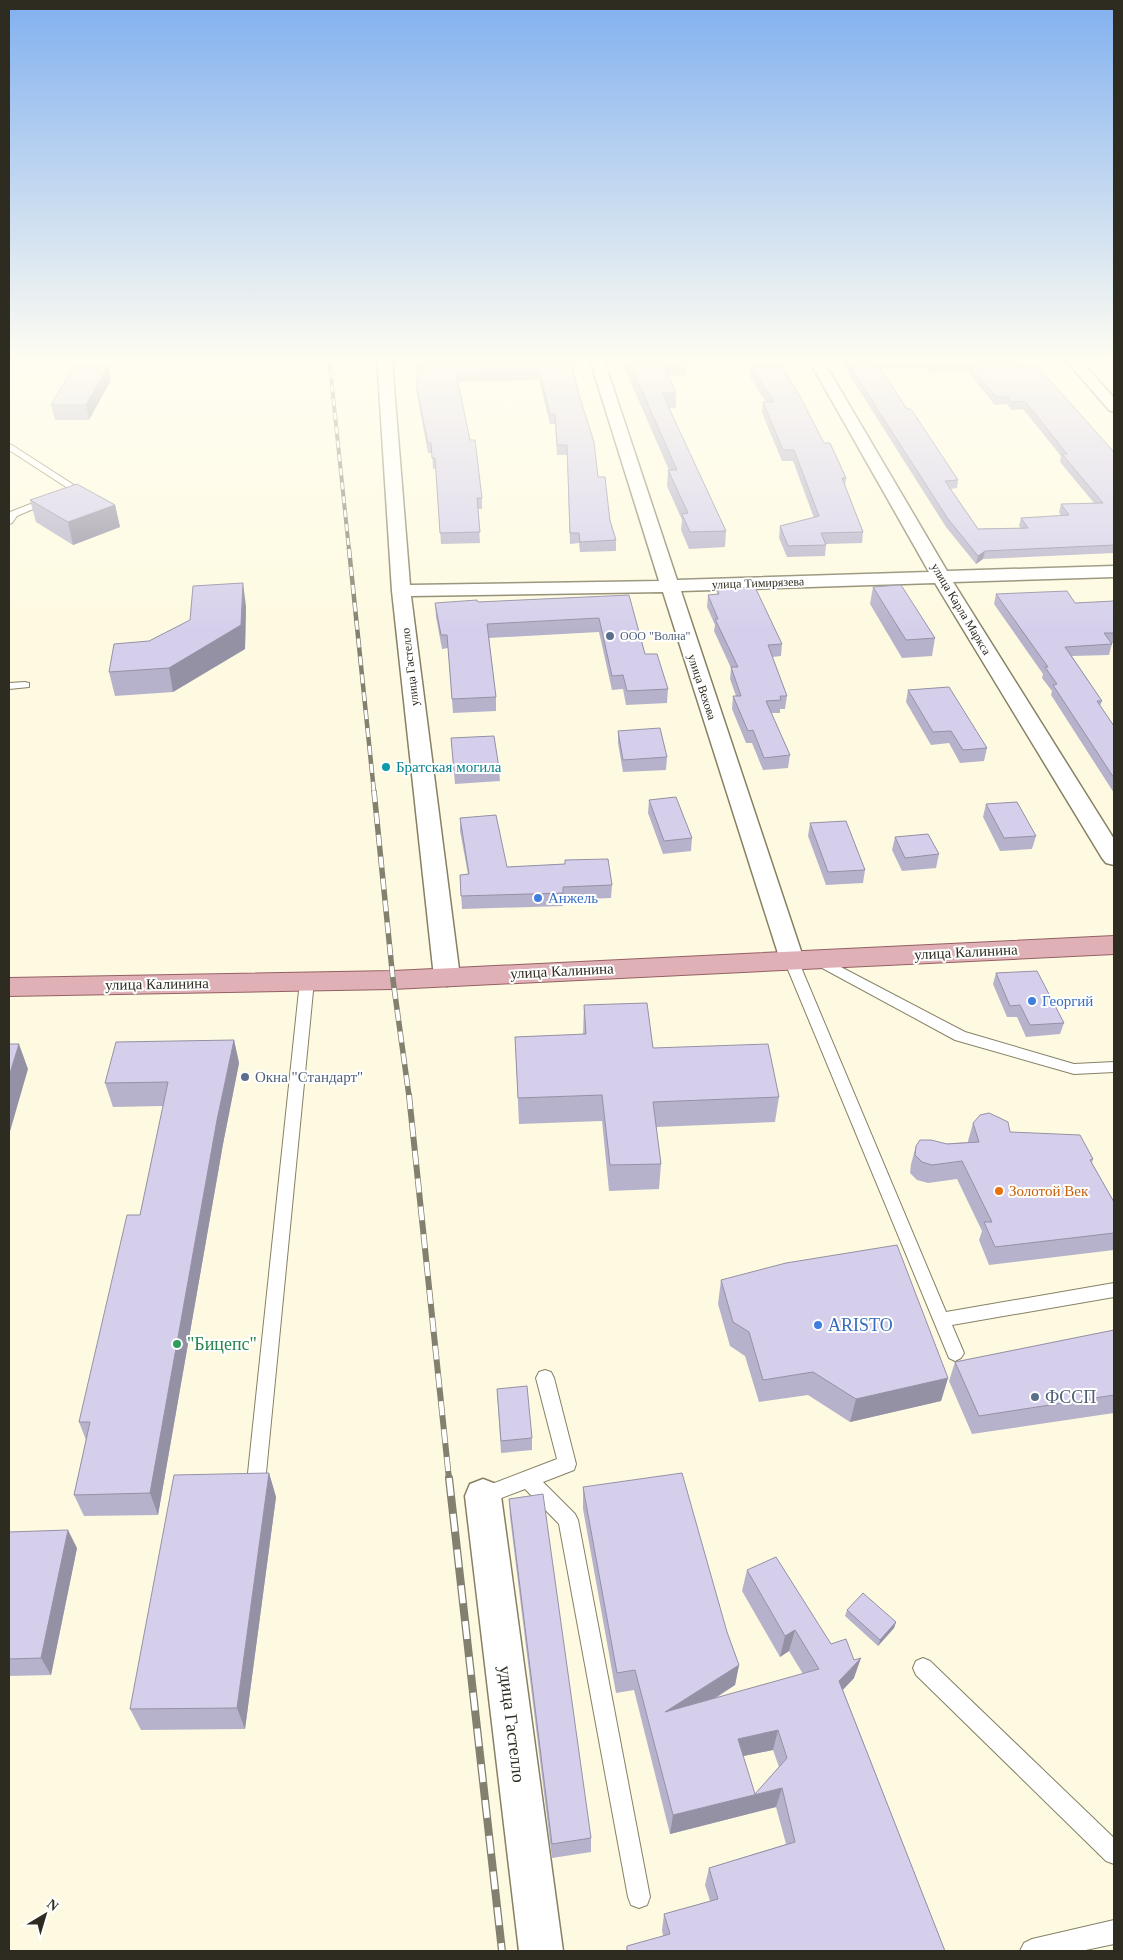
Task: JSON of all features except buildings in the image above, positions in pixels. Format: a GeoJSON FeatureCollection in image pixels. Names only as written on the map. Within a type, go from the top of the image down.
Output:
{"type":"FeatureCollection","features":[{"type":"Feature","properties":{"kind":"main road","name":"улица Калинина"},"geometry":{"type":"LineString","coordinates":[[9,987],[447,977],[1114,945]]}},
{"type":"Feature","properties":{"kind":"street","name":"улица Гастелло"},"geometry":{"type":"LineString","coordinates":[[391,448],[401,591],[447,977]]}},
{"type":"Feature","properties":{"kind":"street","name":"улица Вехова"},"geometry":{"type":"LineString","coordinates":[[625,448],[668,586],[803,959]]}},
{"type":"Feature","properties":{"kind":"street","name":"улица Карла Маркса"},"geometry":{"type":"LineString","coordinates":[[867,448],[941,577],[1114,858]]}},
{"type":"Feature","properties":{"kind":"street","name":"улица Тимирязева"},"geometry":{"type":"LineString","coordinates":[[401,591],[668,586],[1114,571]]}},
{"type":"Feature","properties":{"kind":"street","name":"удица Гастелло"},"geometry":{"type":"LineString","coordinates":[[482,1496],[541,1951]]}},
{"type":"Feature","properties":{"kind":"lane"},"geometry":{"type":"LineString","coordinates":[[9,520],[13,514],[76,490],[11,448]]}},
{"type":"Feature","properties":{"kind":"lane"},"geometry":{"type":"LineString","coordinates":[[9,686],[25,685]]}},
{"type":"Feature","properties":{"kind":"lane"},"geometry":{"type":"LineString","coordinates":[[803,959],[960,1036],[1074,1069],[1114,1067]]}},
{"type":"Feature","properties":{"kind":"lane"},"geometry":{"type":"LineString","coordinates":[[803,959],[954,1353]]}},
{"type":"Feature","properties":{"kind":"lane"},"geometry":{"type":"LineString","coordinates":[[257,1472],[307,981]]}},
{"type":"Feature","properties":{"kind":"lane"},"geometry":{"type":"LineString","coordinates":[[941,1320],[1114,1290]]}},
{"type":"Feature","properties":{"kind":"lane"},"geometry":{"type":"LineString","coordinates":[[482,1496],[567,1464],[545,1378]]}},
{"type":"Feature","properties":{"kind":"lane"},"geometry":{"type":"LineString","coordinates":[[528,1479],[568,1520],[639,1897]]}},
{"type":"Feature","properties":{"kind":"lane"},"geometry":{"type":"LineString","coordinates":[[923,1668],[1114,1853]]}},
{"type":"Feature","properties":{"kind":"lane"},"geometry":{"type":"LineString","coordinates":[[1032,1951],[1114,1932]]}},
{"type":"Feature","properties":{"kind":"railway"},"geometry":{"type":"LineString","coordinates":[[338,448],[349,550]]}},
{"type":"Feature","properties":{"kind":"railway"},"geometry":{"type":"LineString","coordinates":[[349,549],[374,792]]}},
{"type":"Feature","properties":{"kind":"railway"},"geometry":{"type":"LineString","coordinates":[[374,791],[393,980],[409,1096]]}},
{"type":"Feature","properties":{"kind":"railway"},"geometry":{"type":"LineString","coordinates":[[409,1095],[449,1479]]}},
{"type":"Feature","properties":{"kind":"railway"},"geometry":{"type":"LineString","coordinates":[[449,1478],[502,1951]]}},
{"type":"Feature","properties":{"kind":"place","name":"ООО \"Волна\""},"geometry":{"type":"Point","coordinates":[610,636]}},
{"type":"Feature","properties":{"kind":"place","name":"Братская могила"},"geometry":{"type":"Point","coordinates":[386,767]}},
{"type":"Feature","properties":{"kind":"place","name":"Анжель"},"geometry":{"type":"Point","coordinates":[538,898]}},
{"type":"Feature","properties":{"kind":"place","name":"Георгий"},"geometry":{"type":"Point","coordinates":[1032,1001]}},
{"type":"Feature","properties":{"kind":"place","name":"Окна \"Стандарт\""},"geometry":{"type":"Point","coordinates":[245,1077]}},
{"type":"Feature","properties":{"kind":"place","name":"Золотой Век"},"geometry":{"type":"Point","coordinates":[999,1191]}},
{"type":"Feature","properties":{"kind":"place","name":"ARISTO"},"geometry":{"type":"Point","coordinates":[818,1325]}},
{"type":"Feature","properties":{"kind":"place","name":"\"Бицепс\""},"geometry":{"type":"Point","coordinates":[177,1344]}},
{"type":"Feature","properties":{"kind":"place","name":"ФССП"},"geometry":{"type":"Point","coordinates":[1035,1397]}}]}
